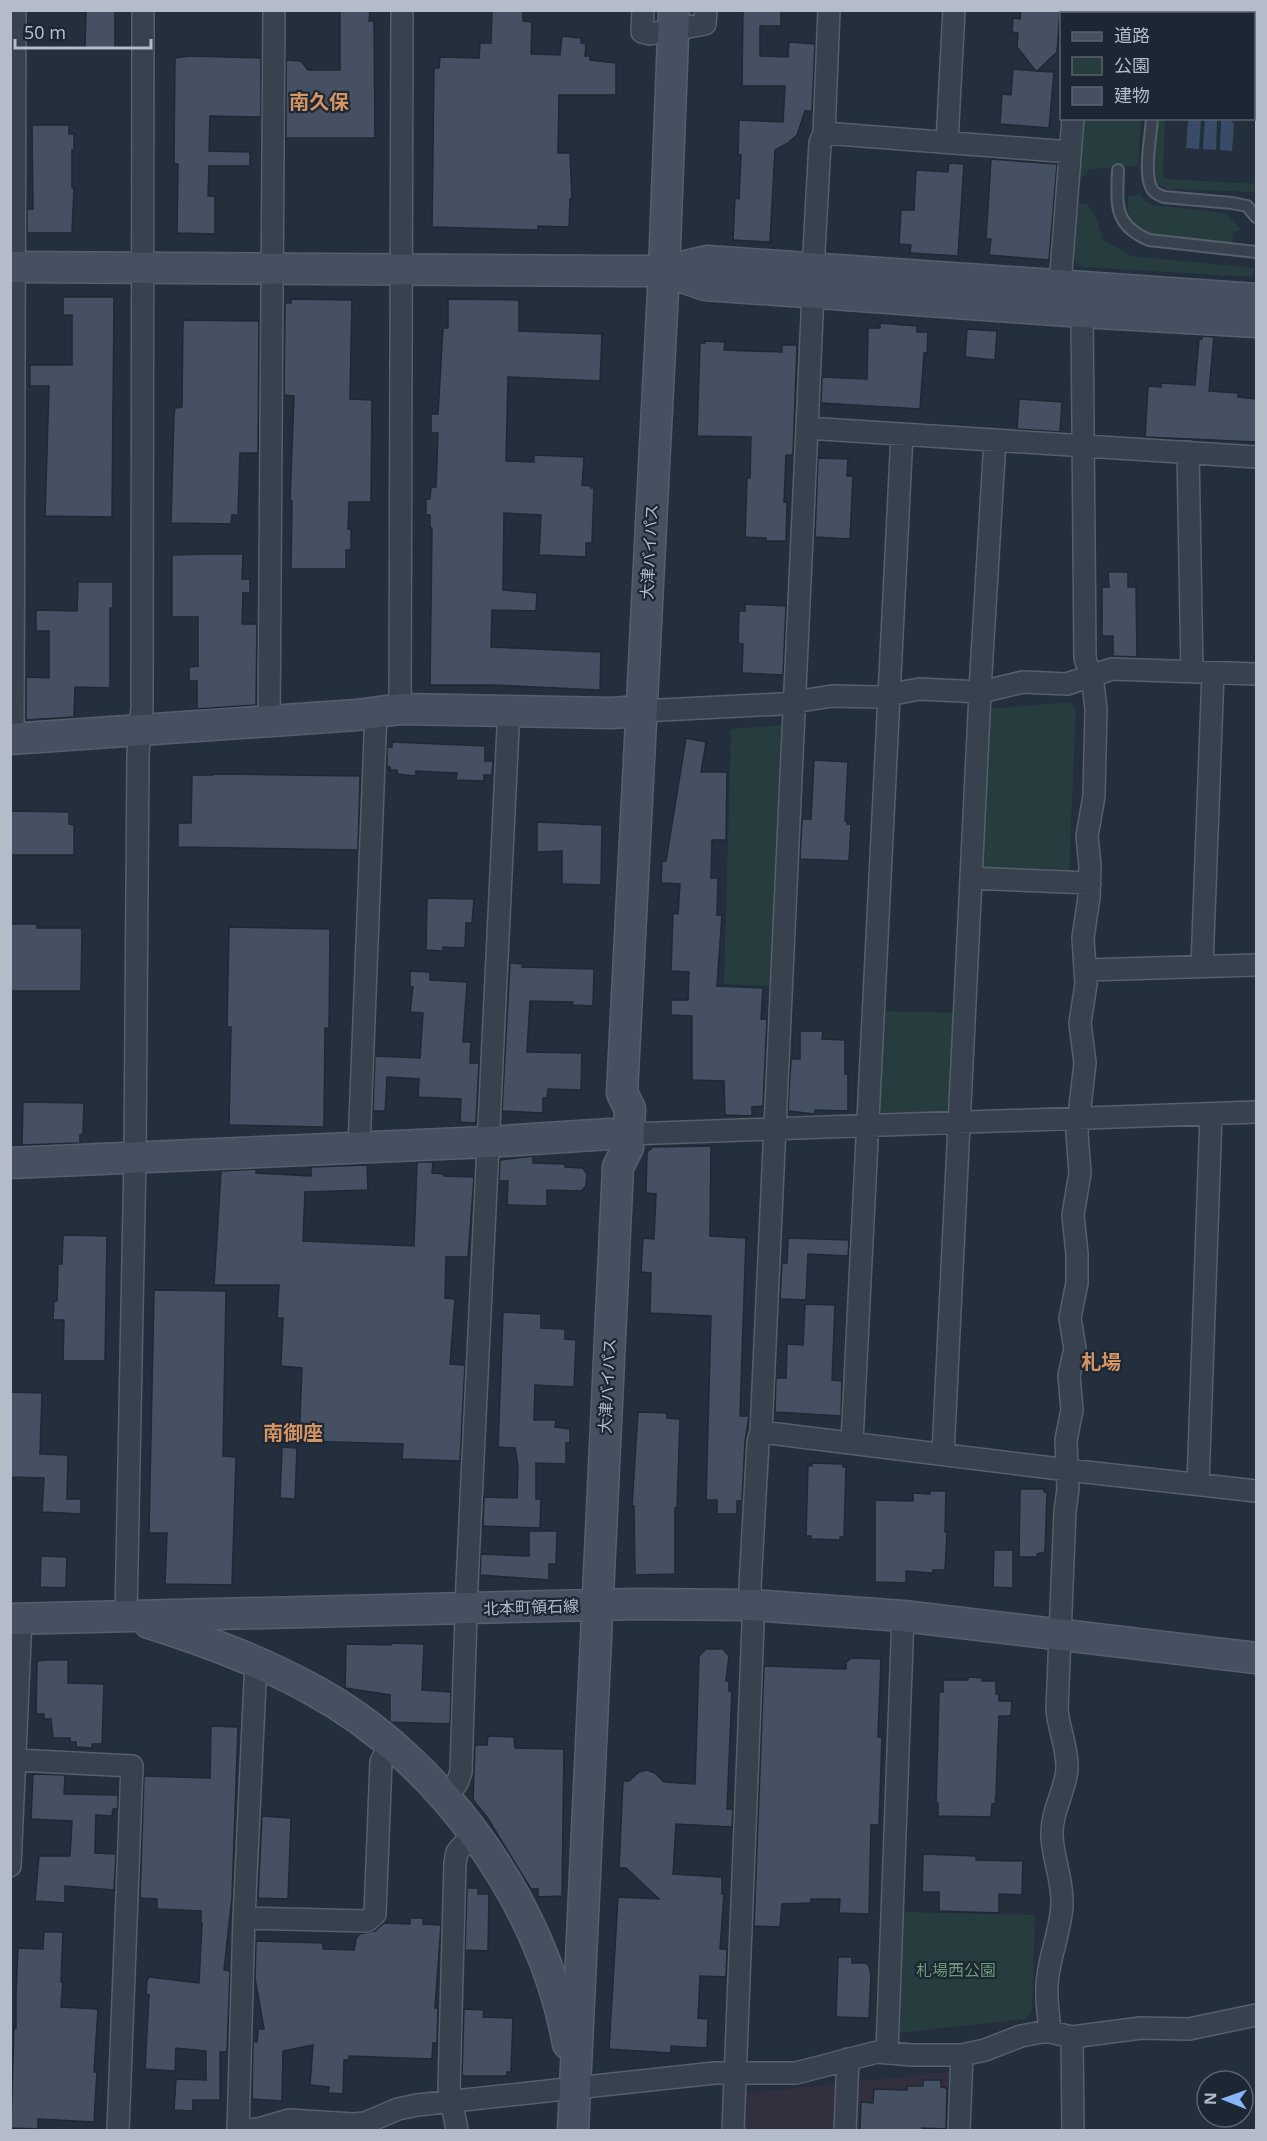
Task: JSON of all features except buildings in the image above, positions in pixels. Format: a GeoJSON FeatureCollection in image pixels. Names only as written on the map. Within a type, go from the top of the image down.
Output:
{"type":"FeatureCollection","features":[{"type":"Feature","properties":{"kind":"street"},"geometry":{"type":"LineString","coordinates":[[15,10],[12,739],[388,711],[642,711],[795,702],[832,696],[888,696],[919,689],[981,692],[1023,682],[1067,684],[1112,669],[1257,674]]}},
{"type":"Feature","properties":{"kind":"street"},"geometry":{"type":"LineString","coordinates":[[144,10],[142,707],[126,1616],[188,1635],[256,1661],[314,1690],[390,1744],[446,1798],[474,1833],[499,1871],[543,1958],[558,2002],[575,2086]]}},
{"type":"Feature","properties":{"kind":"street"},"geometry":{"type":"LineString","coordinates":[[269,721],[274,10]]}},
{"type":"Feature","properties":{"kind":"street"},"geometry":{"type":"LineString","coordinates":[[359,1148],[388,711],[401,270],[402,10]]}},
{"type":"Feature","properties":{"kind":"street"},"geometry":{"type":"LineString","coordinates":[[643,10],[642,32],[650,34],[674,21],[705,24],[706,10]]}},
{"type":"Feature","properties":{"kind":"street"},"geometry":{"type":"LineString","coordinates":[[733,2130],[753,1625],[750,1586],[758,1442],[761,1432],[813,281],[820,143],[824,133],[829,10]]}},
{"type":"Feature","properties":{"kind":"street"},"geometry":{"type":"LineString","coordinates":[[947,142],[954,10]]}},
{"type":"Feature","properties":{"kind":"street","name":"大津バイパス"},"geometry":{"type":"LineString","coordinates":[[597,1605],[618,1167],[609,1154],[619,1134],[611,1102],[622,1093],[664,271],[674,21]]}},
{"type":"Feature","properties":{"kind":"street"},"geometry":{"type":"LineString","coordinates":[[1050,2032],[1047,1985],[1060,1928],[1062,1904],[1052,1825],[1067,1769],[1057,1710],[1065,1510],[1068,1489],[1066,1440],[1072,1410],[1069,1375],[1075,1349],[1070,1315],[1077,1283],[1073,1215],[1080,1173],[1078,1118],[1085,1071],[1080,1023],[1086,970],[1083,938],[1090,883],[1087,836],[1094,796],[1096,709],[1085,658],[1083,444],[1066,303],[1073,120]]}},
{"type":"Feature","properties":{"kind":"street"},"geometry":{"type":"LineString","coordinates":[[824,133],[1070,152]]}},
{"type":"Feature","properties":{"kind":"street"},"geometry":{"type":"LineString","coordinates":[[13,267],[664,271],[705,285],[813,281],[1257,322]]}},
{"type":"Feature","properties":{"kind":"street"},"geometry":{"type":"LineString","coordinates":[[1066,303],[1257,299]]}},
{"type":"Feature","properties":{"kind":"street"},"geometry":{"type":"LineString","coordinates":[[807,428],[1257,457]]}},
{"type":"Feature","properties":{"kind":"street"},"geometry":{"type":"LineString","coordinates":[[852,1443],[902,434]]}},
{"type":"Feature","properties":{"kind":"street"},"geometry":{"type":"LineString","coordinates":[[943,1454],[995,440]]}},
{"type":"Feature","properties":{"kind":"street"},"geometry":{"type":"LineString","coordinates":[[1188,452],[1202,672],[1202,966]]}},
{"type":"Feature","properties":{"kind":"street"},"geometry":{"type":"LineString","coordinates":[[446,1798],[457,1783],[461,1772],[487,1142],[508,729],[507,710]]}},
{"type":"Feature","properties":{"kind":"street"},"geometry":{"type":"LineString","coordinates":[[971,878],[1090,883]]}},
{"type":"Feature","properties":{"kind":"street"},"geometry":{"type":"LineString","coordinates":[[1086,970],[1257,965]]}},
{"type":"Feature","properties":{"kind":"street"},"geometry":{"type":"LineString","coordinates":[[10,1163],[619,1134],[1257,1112]]}},
{"type":"Feature","properties":{"kind":"street"},"geometry":{"type":"LineString","coordinates":[[1198,1484],[1210,1114]]}},
{"type":"Feature","properties":{"kind":"street"},"geometry":{"type":"LineString","coordinates":[[761,1432],[1257,1491]]}},
{"type":"Feature","properties":{"kind":"street"},"geometry":{"type":"LineString","coordinates":[[597,1605],[752,1605],[903,1616],[1257,1658]]}},
{"type":"Feature","properties":{"kind":"street","name":"北本町領石線"},"geometry":{"type":"LineString","coordinates":[[16,1619],[597,1605],[592,1759],[573,2130]]}},
{"type":"Feature","properties":{"kind":"street"},"geometry":{"type":"LineString","coordinates":[[887,2052],[903,1616]]}},
{"type":"Feature","properties":{"kind":"street"},"geometry":{"type":"LineString","coordinates":[[11,1864],[16,1760],[16,1619]]}},
{"type":"Feature","properties":{"kind":"street"},"geometry":{"type":"LineString","coordinates":[[238,2130],[244,1918],[256,1661]]}},
{"type":"Feature","properties":{"kind":"street"},"geometry":{"type":"LineString","coordinates":[[244,1918],[367,1921],[375,1914],[381,1762],[390,1744]]}},
{"type":"Feature","properties":{"kind":"street"},"geometry":{"type":"LineString","coordinates":[[16,1760],[132,1766],[118,2130]]}},
{"type":"Feature","properties":{"kind":"street"},"geometry":{"type":"LineString","coordinates":[[457,2130],[449,2088],[455,1863],[457,1852],[474,1833]]}},
{"type":"Feature","properties":{"kind":"street"},"geometry":{"type":"LineString","coordinates":[[245,2130],[269,2129],[289,2120],[365,2127],[408,2106],[575,2086],[715,2073],[796,2073],[870,2053],[962,2055],[985,2050],[1022,2036],[1050,2032],[1072,2037],[1141,2028],[1198,2027],[1257,2015]]}},
{"type":"Feature","properties":{"kind":"street"},"geometry":{"type":"LineString","coordinates":[[1072,2037],[1073,2130]]}},
{"type":"Feature","properties":{"kind":"street"},"geometry":{"type":"LineString","coordinates":[[959,2130],[962,2055]]}},
{"type":"Feature","properties":{"kind":"street"},"geometry":{"type":"LineString","coordinates":[[845,2130],[848,2059]]}},
{"type":"Feature","properties":{"kind":"lane"},"geometry":{"type":"LineString","coordinates":[[1152,120],[1148,176],[1156,194],[1164,197],[1252,206],[1257,217]]}},
{"type":"Feature","properties":{"kind":"lane"},"geometry":{"type":"LineString","coordinates":[[1118,170],[1118,199],[1121,216],[1128,229],[1135,234],[1149,240],[1257,252]]}},
{"type":"Feature","properties":{"kind":"shaded area"},"geometry":{"type":"Polygon","coordinates":[[[954,2071],[952,2130],[854,2130],[856,2082],[954,2071]]]}},
{"type":"Feature","properties":{"kind":"shaded area"},"geometry":{"type":"Polygon","coordinates":[[[840,2083],[838,2130],[743,2130],[744,2094],[840,2083]]]}},
{"type":"Feature","properties":{"kind":"green space"},"geometry":{"type":"Polygon","coordinates":[[[1083,120],[1141,120],[1138,166],[1090,169],[1086,175],[1078,179],[1083,120]]]}},
{"type":"Feature","properties":{"kind":"green space"},"geometry":{"type":"Polygon","coordinates":[[[1156,120],[1165,120],[1163,177],[1256,184],[1256,192],[1166,189],[1158,184],[1152,164],[1156,120]]]}},
{"type":"Feature","properties":{"kind":"green space"},"geometry":{"type":"Polygon","coordinates":[[[1140,195],[1152,205],[1225,213],[1241,230],[1233,232],[1232,245],[1146,234],[1135,228],[1129,211],[1128,197],[1140,195]]]}},
{"type":"Feature","properties":{"kind":"green space"},"geometry":{"type":"Polygon","coordinates":[[[1078,203],[1088,205],[1097,219],[1103,240],[1131,256],[1254,268],[1253,277],[1082,267],[1071,257],[1078,203]]]}},
{"type":"Feature","properties":{"kind":"green space"},"geometry":{"type":"Polygon","coordinates":[[[1070,702],[1076,708],[1069,874],[986,871],[981,865],[989,709],[1070,702]]]}},
{"type":"Feature","properties":{"kind":"green space"},"geometry":{"type":"Polygon","coordinates":[[[786,725],[774,986],[724,984],[731,729],[786,725]]]}},
{"type":"Feature","properties":{"kind":"green space"},"geometry":{"type":"Polygon","coordinates":[[[881,1011],[958,1013],[953,1106],[947,1112],[882,1113],[877,1107],[881,1011]]]}},
{"type":"Feature","properties":{"kind":"green space","name":"札場西公園"},"geometry":{"type":"Polygon","coordinates":[[[901,1912],[1035,1915],[1032,2012],[1026,2019],[897,2033],[901,1912]]]}},
{"type":"Feature","properties":{"kind":"water"},"geometry":{"type":"Polygon","coordinates":[[[1201,120],[1199,149],[1186,148],[1188,121],[1201,120]]]}},
{"type":"Feature","properties":{"kind":"water"},"geometry":{"type":"Polygon","coordinates":[[[1205,120],[1217,120],[1216,150],[1203,149],[1205,120]]]}},
{"type":"Feature","properties":{"kind":"water"},"geometry":{"type":"Polygon","coordinates":[[[1221,121],[1231,121],[1234,124],[1232,151],[1220,150],[1221,121]]]}},
{"type":"Feature","properties":{"kind":"district","name":"南久保"},"geometry":{"type":"Point","coordinates":[319,102]}},
{"type":"Feature","properties":{"kind":"district","name":"札場"},"geometry":{"type":"Point","coordinates":[1101,1362]}},
{"type":"Feature","properties":{"kind":"district","name":"南御座"},"geometry":{"type":"Point","coordinates":[293,1433]}}]}
